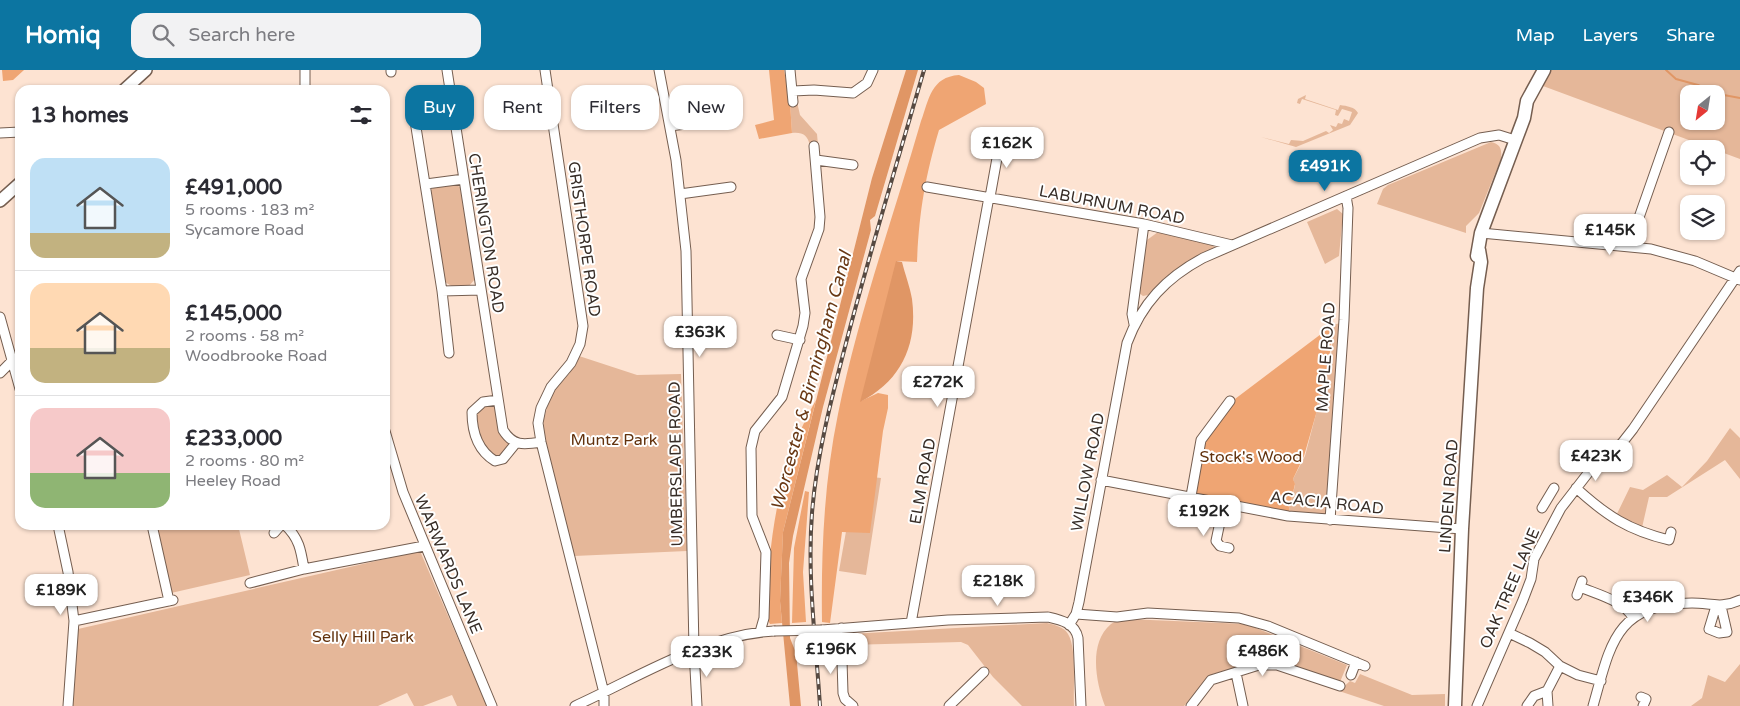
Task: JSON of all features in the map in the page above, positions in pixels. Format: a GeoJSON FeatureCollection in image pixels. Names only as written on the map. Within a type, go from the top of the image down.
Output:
{"type":"FeatureCollection","features":[{"type":"Feature","properties":{"kind":"highway","name":"LINDEN ROAD"},"geometry":{"type":"LineString","coordinates":[[1454,706],[1462,528],[1477,288],[1476,263],[1481,233],[1528,106],[1544,70]]}},
{"type":"Feature","properties":{"kind":"main road"},"geometry":{"type":"LineString","coordinates":[[128,85],[139,72]]}},
{"type":"Feature","properties":{"kind":"main road"},"geometry":{"type":"LineString","coordinates":[[0,201],[15,188]]}},
{"type":"Feature","properties":{"kind":"street"},"geometry":{"type":"LineString","coordinates":[[305,70],[305,85]]}},
{"type":"Feature","properties":{"kind":"street","name":"CHERINGTON ROAD"},"geometry":{"type":"LineString","coordinates":[[447,70],[503,430],[509,439],[516,443]]}},
{"type":"Feature","properties":{"kind":"street","name":"GRISTHORPE ROAD"},"geometry":{"type":"LineString","coordinates":[[545,70],[583,326],[580,344],[571,363],[551,387],[541,408],[538,423],[541,442],[604,693],[604,706]]}},
{"type":"Feature","properties":{"kind":"street","name":"UMBERSLADE ROAD"},"geometry":{"type":"LineString","coordinates":[[659,70],[669,121]]}},
{"type":"Feature","properties":{"kind":"street"},"geometry":{"type":"LineString","coordinates":[[790,70],[793,102]]}},
{"type":"Feature","properties":{"kind":"street"},"geometry":{"type":"LineString","coordinates":[[793,91],[814,90],[853,93],[867,83],[874,70]]}},
{"type":"Feature","properties":{"kind":"street"},"geometry":{"type":"LineString","coordinates":[[416,130],[420,165],[426,184],[442,292],[449,353]]}},
{"type":"Feature","properties":{"kind":"street","name":"UMBERSLADE ROAD"},"geometry":{"type":"LineString","coordinates":[[671,130],[680,194],[686,260],[694,650],[697,706]]}},
{"type":"Feature","properties":{"kind":"street"},"geometry":{"type":"LineString","coordinates":[[0,133],[15,132]]}},
{"type":"Feature","properties":{"kind":"street"},"geometry":{"type":"LineString","coordinates":[[1629,246],[1669,132]]}},
{"type":"Feature","properties":{"kind":"street","name":"WILLOW ROAD"},"geometry":{"type":"LineString","coordinates":[[1069,624],[1076,614],[1127,342],[1134,324],[1151,298],[1172,277],[1232,245],[1490,134],[1499,134],[1515,140]]}},
{"type":"Feature","properties":{"kind":"street","name":"ELM ROAD"},"geometry":{"type":"LineString","coordinates":[[911,623],[1001,136]]}},
{"type":"Feature","properties":{"kind":"street"},"geometry":{"type":"LineString","coordinates":[[760,632],[764,618],[766,552],[752,516],[751,448],[758,425],[782,397],[800,340],[805,313],[801,278],[819,229],[820,217],[814,146]]}},
{"type":"Feature","properties":{"kind":"street"},"geometry":{"type":"LineString","coordinates":[[816,160],[849,161]]}},
{"type":"Feature","properties":{"kind":"street"},"geometry":{"type":"LineString","coordinates":[[426,184],[464,179]]}},
{"type":"Feature","properties":{"kind":"street"},"geometry":{"type":"LineString","coordinates":[[680,194],[731,187]]}},
{"type":"Feature","properties":{"kind":"street","name":"LABURNUM ROAD"},"geometry":{"type":"LineString","coordinates":[[927,187],[1144,224],[1232,245]]}},
{"type":"Feature","properties":{"kind":"street","name":"MAPLE ROAD"},"geometry":{"type":"LineString","coordinates":[[1330,520],[1344,320],[1348,208],[1346,196]]}},
{"type":"Feature","properties":{"kind":"street","name":"WILLOW ROAD"},"geometry":{"type":"LineString","coordinates":[[1134,324],[1132,314],[1144,224]]}},
{"type":"Feature","properties":{"kind":"street"},"geometry":{"type":"LineString","coordinates":[[1481,233],[1629,246],[1668,252],[1739,276]]}},
{"type":"Feature","properties":{"kind":"street","name":"OAK TREE LANE"},"geometry":{"type":"LineString","coordinates":[[1477,706],[1531,579],[1534,558],[1561,508],[1600,460],[1622,443],[1633,429],[1716,303],[1739,276]]}},
{"type":"Feature","properties":{"kind":"street"},"geometry":{"type":"LineString","coordinates":[[442,292],[480,290]]}},
{"type":"Feature","properties":{"kind":"street"},"geometry":{"type":"LineString","coordinates":[[0,317],[15,372]]}},
{"type":"Feature","properties":{"kind":"street"},"geometry":{"type":"LineString","coordinates":[[775,336],[800,340]]}},
{"type":"Feature","properties":{"kind":"street"},"geometry":{"type":"LineString","coordinates":[[0,373],[12,361]]}},
{"type":"Feature","properties":{"kind":"street"},"geometry":{"type":"LineString","coordinates":[[498,400],[483,402],[472,412],[472,426],[476,440],[489,457],[495,461],[503,458],[516,443],[541,442]]}},
{"type":"Feature","properties":{"kind":"street"},"geometry":{"type":"LineString","coordinates":[[1192,496],[1201,440],[1230,401]]}},
{"type":"Feature","properties":{"kind":"street","name":"WARWARDS LANE"},"geometry":{"type":"LineString","coordinates":[[390,448],[403,492],[424,546],[492,706]]}},
{"type":"Feature","properties":{"kind":"street","name":"ACACIA ROAD"},"geometry":{"type":"LineString","coordinates":[[1100,480],[1192,496],[1288,516],[1462,528]]}},
{"type":"Feature","properties":{"kind":"street"},"geometry":{"type":"LineString","coordinates":[[1542,508],[1554,488]]}},
{"type":"Feature","properties":{"kind":"street"},"geometry":{"type":"LineString","coordinates":[[1576,488],[1614,520],[1631,529],[1669,539]]}},
{"type":"Feature","properties":{"kind":"street"},"geometry":{"type":"LineString","coordinates":[[1548,498],[1561,508]]}},
{"type":"Feature","properties":{"kind":"street"},"geometry":{"type":"LineString","coordinates":[[1224,503],[1216,541],[1220,546],[1230,548]]}},
{"type":"Feature","properties":{"kind":"street"},"geometry":{"type":"LineString","coordinates":[[59,530],[68,572],[74,621],[68,706]]}},
{"type":"Feature","properties":{"kind":"street"},"geometry":{"type":"LineString","coordinates":[[74,621],[171,600],[153,530]]}},
{"type":"Feature","properties":{"kind":"street"},"geometry":{"type":"LineString","coordinates":[[274,533],[277,530]]}},
{"type":"Feature","properties":{"kind":"street"},"geometry":{"type":"LineString","coordinates":[[290,530],[296,535],[300,544],[304,569]]}},
{"type":"Feature","properties":{"kind":"street"},"geometry":{"type":"LineString","coordinates":[[250,583],[304,569],[424,546]]}},
{"type":"Feature","properties":{"kind":"street"},"geometry":{"type":"LineString","coordinates":[[1580,587],[1616,603],[1630,612],[1633,618]]}},
{"type":"Feature","properties":{"kind":"street"},"geometry":{"type":"LineString","coordinates":[[1593,706],[1609,652],[1618,632],[1633,618],[1658,606],[1698,603],[1718,606],[1740,600]]}},
{"type":"Feature","properties":{"kind":"street"},"geometry":{"type":"LineString","coordinates":[[1076,614],[1117,617],[1148,613],[1239,618],[1268,626],[1365,666]]}},
{"type":"Feature","properties":{"kind":"street"},"geometry":{"type":"LineString","coordinates":[[575,706],[694,650],[760,632],[1048,617],[1063,620],[1076,631],[1078,638],[1081,706]]}},
{"type":"Feature","properties":{"kind":"street"},"geometry":{"type":"LineString","coordinates":[[841,628],[843,693],[845,700],[853,706]]}},
{"type":"Feature","properties":{"kind":"street"},"geometry":{"type":"LineString","coordinates":[[1509,633],[1545,652],[1560,666],[1578,675],[1601,681]]}},
{"type":"Feature","properties":{"kind":"street"},"geometry":{"type":"LineString","coordinates":[[1351,675],[1356,662]]}},
{"type":"Feature","properties":{"kind":"street"},"geometry":{"type":"LineString","coordinates":[[1191,706],[1211,680],[1260,665],[1276,665],[1340,686]]}},
{"type":"Feature","properties":{"kind":"street"},"geometry":{"type":"LineString","coordinates":[[1548,706],[1546,691],[1560,666]]}},
{"type":"Feature","properties":{"kind":"street"},"geometry":{"type":"LineString","coordinates":[[949,706],[984,672]]}},
{"type":"Feature","properties":{"kind":"street"},"geometry":{"type":"LineString","coordinates":[[1236,673],[1243,706]]}},
{"type":"Feature","properties":{"kind":"street"},"geometry":{"type":"LineString","coordinates":[[1527,706],[1534,696],[1546,691]]}},
{"type":"Feature","properties":{"kind":"green space"},"geometry":{"type":"Polygon","coordinates":[[[2,70],[24,70],[13,80],[3,81],[2,70]]]}},
{"type":"Feature","properties":{"kind":"green space"},"geometry":{"type":"Polygon","coordinates":[[[769,70],[784,70],[790,102],[792,133],[759,139],[755,125],[774,120],[769,70]]]}},
{"type":"Feature","properties":{"kind":"green space"},"geometry":{"type":"Polygon","coordinates":[[[1546,70],[1740,70],[1740,159],[1725,153],[1725,140],[1689,140],[1543,86],[1546,70]]]}},
{"type":"Feature","properties":{"kind":"green space"},"geometry":{"type":"Polygon","coordinates":[[[959,75],[976,82],[984,88],[986,104],[939,130],[924,195],[919,227],[917,262],[897,261],[861,401],[878,393],[888,395],[888,408],[883,431],[870,533],[842,532],[830,623],[822,622],[823,543],[829,465],[838,414],[855,340],[929,97],[932,90],[942,80],[959,75]]]}},
{"type":"Feature","properties":{"kind":"green space"},"geometry":{"type":"Polygon","coordinates":[[[1306,95],[1305,99],[1338,110],[1340,105],[1348,106],[1355,109],[1358,113],[1350,125],[1296,147],[1261,137],[1289,144],[1291,140],[1303,141],[1326,131],[1329,133],[1333,130],[1330,125],[1336,127],[1338,123],[1342,124],[1344,119],[1349,121],[1352,112],[1342,109],[1338,116],[1335,115],[1336,110],[1302,99],[1300,104],[1297,103],[1298,99],[1306,95]]]}},
{"type":"Feature","properties":{"kind":"green space"},"geometry":{"type":"Polygon","coordinates":[[[790,102],[797,102],[800,115],[817,134],[818,145],[810,145],[802,134],[792,133],[790,102]]]}},
{"type":"Feature","properties":{"kind":"green space"},"geometry":{"type":"Polygon","coordinates":[[[1491,142],[1497,144],[1500,148],[1501,159],[1479,213],[1466,226],[1466,233],[1377,204],[1383,189],[1388,185],[1491,142]]]}},
{"type":"Feature","properties":{"kind":"green space"},"geometry":{"type":"Polygon","coordinates":[[[454,184],[460,187],[475,279],[469,286],[453,287],[445,282],[431,190],[437,185],[454,184]]]}},
{"type":"Feature","properties":{"kind":"green space"},"geometry":{"type":"Polygon","coordinates":[[[1337,209],[1343,214],[1339,256],[1325,264],[1307,222],[1337,209]]]}},
{"type":"Feature","properties":{"kind":"green space"},"geometry":{"type":"Polygon","coordinates":[[[1158,232],[1213,242],[1214,248],[1175,270],[1148,295],[1143,296],[1139,293],[1147,240],[1158,232]]]}},
{"type":"Feature","properties":{"kind":"green space"},"geometry":{"type":"Polygon","coordinates":[[[1344,322],[1326,518],[1288,514],[1295,485],[1293,479],[1305,456],[1316,414],[1318,397],[1331,361],[1333,325],[1344,322]]]}},
{"type":"Feature","properties":{"kind":"green space","name":"Stock's Wood"},"geometry":{"type":"Polygon","coordinates":[[[1333,325],[1328,369],[1318,397],[1316,414],[1304,456],[1293,479],[1295,484],[1288,514],[1194,494],[1203,440],[1231,402],[1333,325]]]}},
{"type":"Feature","properties":{"kind":"green space","name":"Muntz Park"},"geometry":{"type":"Polygon","coordinates":[[[579,356],[637,375],[681,374],[687,551],[574,556],[543,436],[544,419],[549,400],[569,374],[579,356]]]}},
{"type":"Feature","properties":{"kind":"green space"},"geometry":{"type":"Polygon","coordinates":[[[816,400],[783,532],[780,601],[782,623],[770,624],[766,617],[767,588],[778,505],[792,452],[816,400]]]}},
{"type":"Feature","properties":{"kind":"green space"},"geometry":{"type":"Polygon","coordinates":[[[497,405],[510,442],[500,457],[495,457],[478,439],[475,415],[484,406],[497,405]]]}},
{"type":"Feature","properties":{"kind":"green space"},"geometry":{"type":"Polygon","coordinates":[[[1730,428],[1740,438],[1740,479],[1725,460],[1667,497],[1649,497],[1641,532],[1614,520],[1630,487],[1643,490],[1667,475],[1682,487],[1707,461],[1730,428]]]}},
{"type":"Feature","properties":{"kind":"green space"},"geometry":{"type":"Polygon","coordinates":[[[856,475],[881,478],[866,575],[839,571],[856,475]]]}},
{"type":"Feature","properties":{"kind":"green space"},"geometry":{"type":"Polygon","coordinates":[[[805,491],[809,492],[803,572],[806,622],[792,623],[794,548],[805,491]]]}},
{"type":"Feature","properties":{"kind":"green space"},"geometry":{"type":"Polygon","coordinates":[[[157,530],[239,530],[250,575],[171,593],[157,530]]]}},
{"type":"Feature","properties":{"kind":"green space","name":"Selly Hill Park"},"geometry":{"type":"Polygon","coordinates":[[[420,551],[487,706],[457,706],[452,695],[423,706],[414,706],[407,693],[378,706],[72,706],[78,629],[420,551]]]}},
{"type":"Feature","properties":{"kind":"green space"},"geometry":{"type":"Polygon","coordinates":[[[1126,619],[1246,624],[1347,665],[1340,682],[1285,663],[1262,660],[1213,674],[1184,706],[1105,706],[1097,675],[1096,664],[1099,642],[1111,624],[1126,619]]]}},
{"type":"Feature","properties":{"kind":"green space"},"geometry":{"type":"Polygon","coordinates":[[[1047,623],[1064,630],[1071,640],[1074,658],[1074,706],[1022,706],[993,677],[968,645],[961,642],[847,645],[850,634],[1047,623]]]}},
{"type":"Feature","properties":{"kind":"green space"},"geometry":{"type":"Polygon","coordinates":[[[1740,664],[1740,706],[1691,706],[1702,698],[1708,675],[1725,682],[1740,664]]]}},
{"type":"Feature","properties":{"kind":"green space"},"geometry":{"type":"Polygon","coordinates":[[[1360,674],[1412,695],[1445,694],[1445,706],[1384,706],[1339,691],[1350,681],[1355,683],[1360,674]]]}},
{"type":"Feature","properties":{"kind":"shaded area"},"geometry":{"type":"Polygon","coordinates":[[[906,70],[918,70],[875,216],[870,220],[871,230],[823,407],[793,536],[789,563],[790,638],[796,653],[801,706],[790,706],[780,601],[783,532],[872,178],[906,70]]]}},
{"type":"Feature","properties":{"kind":"shaded area"},"geometry":{"type":"Polygon","coordinates":[[[896,261],[902,262],[912,299],[912,332],[909,346],[904,360],[886,384],[860,402],[896,261]]]}},
{"type":"Feature","properties":{"kind":"waterway"},"geometry":{"type":"LineString","coordinates":[[1666,70],[1676,79],[1698,85],[1713,93],[1740,98]]}},
{"type":"Feature","properties":{"kind":"railway"},"geometry":{"type":"LineString","coordinates":[[820,706],[811,562],[814,489],[827,420],[850,328],[924,70]]}},
{"type":"Feature","properties":{"kind":"water label","name":"Worcester & Birmingham Canal"},"geometry":{"type":"Point","coordinates":[811,381]}}]}
